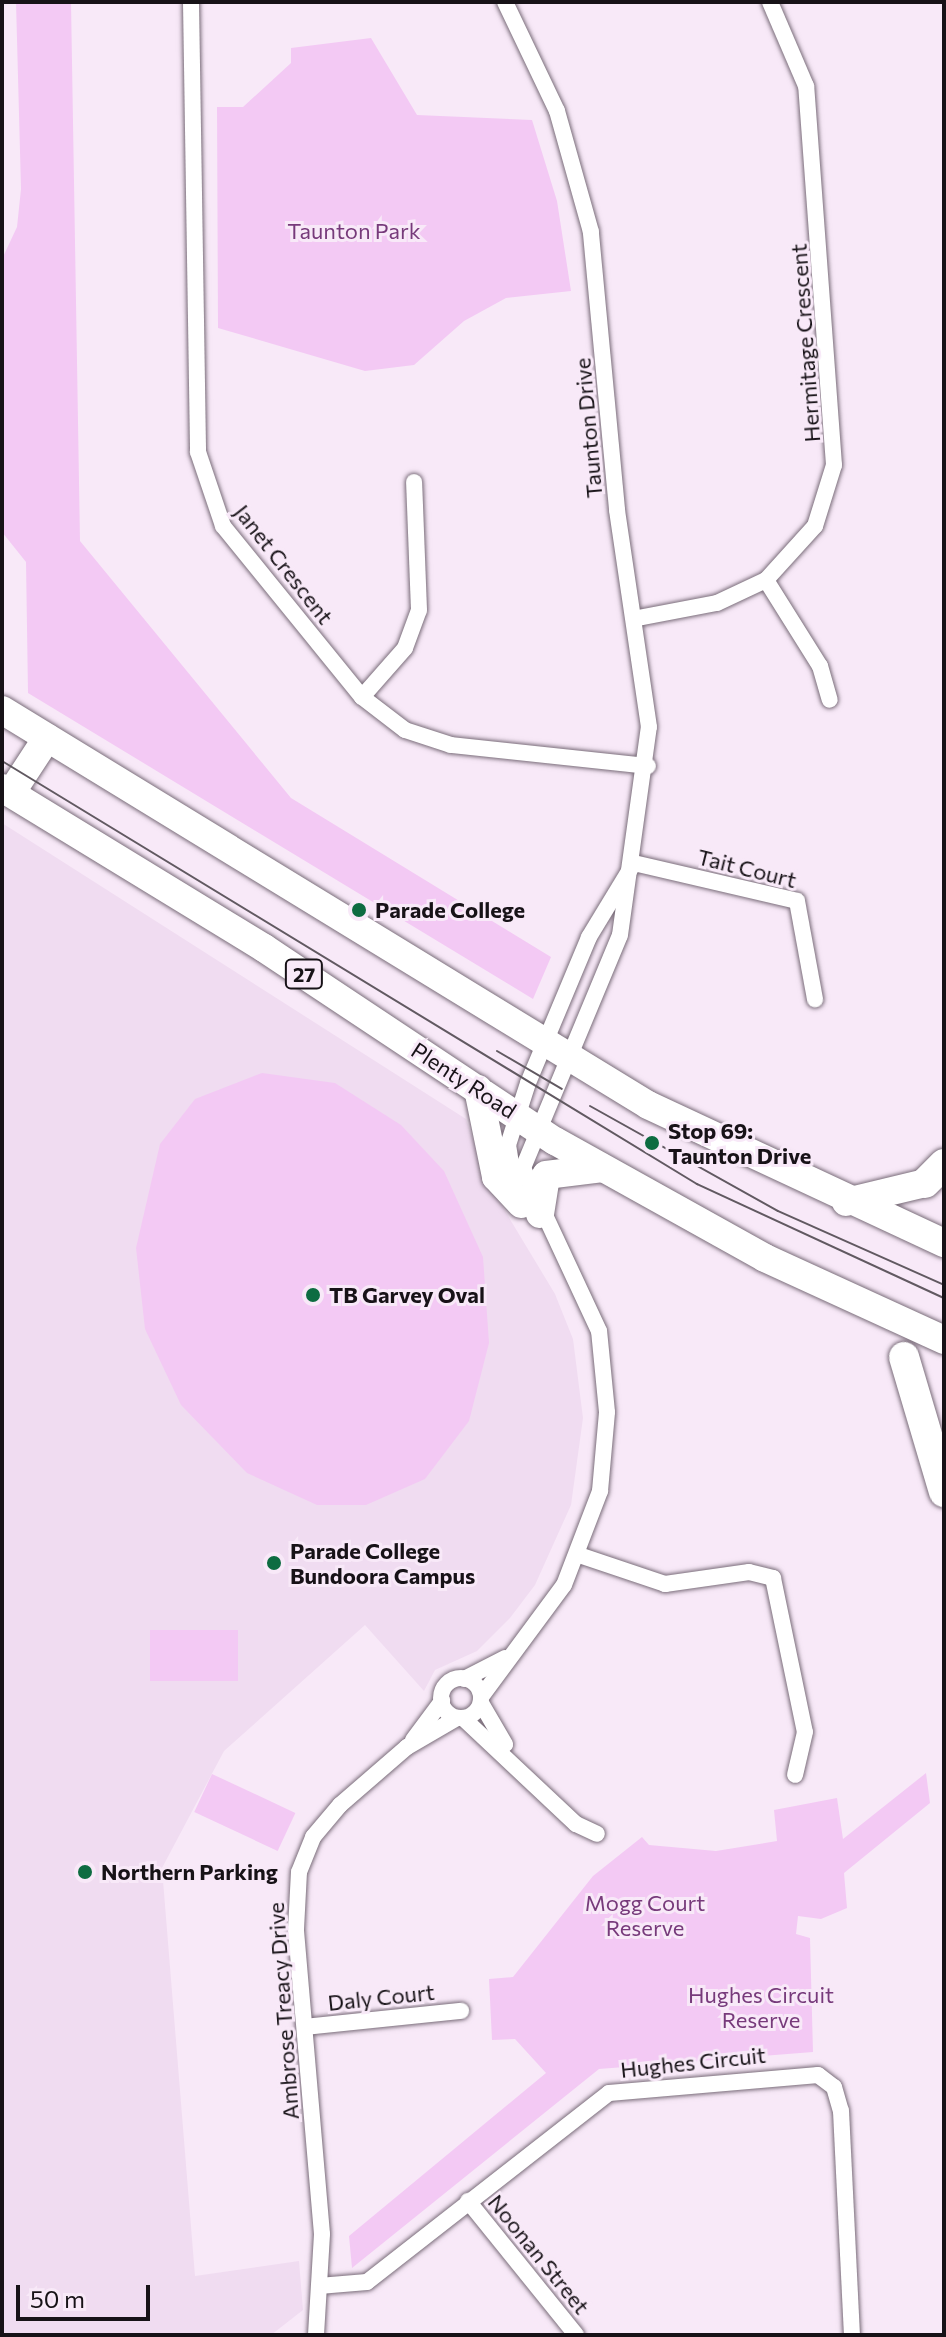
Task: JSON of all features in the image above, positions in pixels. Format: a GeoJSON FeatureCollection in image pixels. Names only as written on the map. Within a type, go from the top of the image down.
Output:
{"type":"FeatureCollection","features":[{"type":"Feature","properties":{"kind":"highway"},"geometry":{"type":"LineString","coordinates":[[2,710],[724,1145],[846,1202],[944,1243]]}},
{"type":"Feature","properties":{"kind":"highway"},"geometry":{"type":"LineString","coordinates":[[6,791],[47,738]]}},
{"type":"Feature","properties":{"kind":"highway","name":"Plenty Road"},"geometry":{"type":"LineString","coordinates":[[6,791],[603,1168],[882,1313],[944,1340]]}},
{"type":"Feature","properties":{"kind":"highway"},"geometry":{"type":"LineString","coordinates":[[478,1089],[496,1177],[530,1209],[546,1175],[603,1168]]}},
{"type":"Feature","properties":{"kind":"highway"},"geometry":{"type":"LineString","coordinates":[[846,1202],[934,1174]]}},
{"type":"Feature","properties":{"kind":"highway"},"geometry":{"type":"LineString","coordinates":[[882,1313],[904,1357],[944,1492]]}},
{"type":"Feature","properties":{"kind":"street","name":"Janet Crescent"},"geometry":{"type":"LineString","coordinates":[[191,2],[200,473],[223,526],[362,697],[405,730],[451,745],[648,766]]}},
{"type":"Feature","properties":{"kind":"street","name":"Taunton Drive"},"geometry":{"type":"LineString","coordinates":[[505,2],[557,111],[591,232],[617,509],[638,618],[648,766],[620,935],[580,1031],[556,1042]]}},
{"type":"Feature","properties":{"kind":"street","name":"Hermitage Crescent"},"geometry":{"type":"LineString","coordinates":[[638,618],[717,603],[766,580],[815,526],[828,495],[835,433],[806,86],[770,2]]}},
{"type":"Feature","properties":{"kind":"street"},"geometry":{"type":"LineString","coordinates":[[362,697],[405,648],[419,610],[414,482]]}},
{"type":"Feature","properties":{"kind":"street"},"geometry":{"type":"LineString","coordinates":[[766,580],[820,666],[830,700]]}},
{"type":"Feature","properties":{"kind":"street","name":"Taunton Drive"},"geometry":{"type":"LineString","coordinates":[[556,1042],[589,937],[634,863]]}},
{"type":"Feature","properties":{"kind":"street","name":"Tait Court"},"geometry":{"type":"LineString","coordinates":[[634,863],[797,901],[815,999]]}},
{"type":"Feature","properties":{"kind":"street"},"geometry":{"type":"LineString","coordinates":[[481,1700],[506,1657],[549,1608],[579,1555],[604,1464],[604,1373],[580,1281],[530,1209],[523,1168],[526,1121],[556,1042]]}},
{"type":"Feature","properties":{"kind":"street"},"geometry":{"type":"LineString","coordinates":[[526,1121],[556,1042]]}},
{"type":"Feature","properties":{"kind":"street"},"geometry":{"type":"LineString","coordinates":[[579,1555],[665,1584],[749,1572],[773,1578],[805,1732],[795,1775]]}},
{"type":"Feature","properties":{"kind":"street"},"geometry":{"type":"LineString","coordinates":[[506,1657],[464,1679],[481,1700],[512,1756]]}},
{"type":"Feature","properties":{"kind":"street","name":"Ambrose Treacy Drive"},"geometry":{"type":"LineString","coordinates":[[316,2335],[319,2286],[305,2027],[295,1908],[304,1856],[340,1805],[407,1747],[442,1701],[448,1684],[464,1679]]}},
{"type":"Feature","properties":{"kind":"street","name":"Ambrose Treacy Drive"},"geometry":{"type":"LineString","coordinates":[[407,1747],[460,1718],[481,1700]]}},
{"type":"Feature","properties":{"kind":"street"},"geometry":{"type":"LineString","coordinates":[[442,1701],[512,1756],[576,1824],[597,1834]]}},
{"type":"Feature","properties":{"kind":"street","name":"Daly Court"},"geometry":{"type":"LineString","coordinates":[[305,2027],[461,2011]]}},
{"type":"Feature","properties":{"kind":"street","name":"Hughes Circuit"},"geometry":{"type":"LineString","coordinates":[[319,2286],[367,2282],[609,2093],[818,2075],[834,2087],[841,2111],[852,2335]]}},
{"type":"Feature","properties":{"kind":"street","name":"Noonan Street"},"geometry":{"type":"LineString","coordinates":[[468,2201],[576,2335]]}},
{"type":"Feature","properties":{"kind":"street","name":"Ambrose Treacy Drive"},"geometry":{"type":"LineString","coordinates":[[307,2335],[316,2315]]}},
{"type":"Feature","properties":{"kind":"shaded area","name":"Parade College Bundoora Campus"},"geometry":{"type":"Polygon","coordinates":[[[2,823],[466,1119],[487,1181],[555,1294],[573,1339],[583,1418],[571,1505],[535,1585],[510,1618],[477,1651],[435,1670],[424,1691],[365,1625],[224,1751],[162,1868],[195,2276],[299,2261],[303,2310],[271,2335],[2,2335],[2,823]]]}},
{"type":"Feature","properties":{"kind":"green space"},"geometry":{"type":"Polygon","coordinates":[[[16,2],[71,2],[80,541],[291,798],[551,957],[533,999],[28,693],[26,562],[2,532],[2,259],[17,227],[21,189],[16,2]]]}},
{"type":"Feature","properties":{"kind":"green space","name":"Taunton Park"},"geometry":{"type":"Polygon","coordinates":[[[371,38],[417,115],[532,120],[557,201],[571,291],[506,298],[464,321],[414,365],[365,371],[218,328],[217,107],[243,107],[291,63],[291,48],[371,38]]]}},
{"type":"Feature","properties":{"kind":"green space","name":"TB Garvey Oval"},"geometry":{"type":"Polygon","coordinates":[[[262,1073],[335,1083],[401,1125],[444,1171],[483,1257],[489,1343],[469,1421],[425,1479],[366,1505],[317,1505],[247,1473],[181,1405],[145,1329],[136,1248],[160,1144],[195,1099],[262,1073]]]}},
{"type":"Feature","properties":{"kind":"green space"},"geometry":{"type":"Polygon","coordinates":[[[150,1630],[238,1630],[238,1681],[150,1681],[150,1630]]]}},
{"type":"Feature","properties":{"kind":"green space"},"geometry":{"type":"Polygon","coordinates":[[[926,1773],[930,1803],[844,1873],[847,1908],[821,1919],[798,1916],[796,1934],[810,1938],[813,2052],[599,2069],[352,2268],[349,2236],[546,2073],[515,2039],[492,2040],[489,1979],[513,1977],[593,1876],[642,1837],[649,1845],[716,1851],[777,1841],[774,1810],[837,1798],[843,1839],[926,1773]]]}},
{"type":"Feature","properties":{"kind":"green space"},"geometry":{"type":"Polygon","coordinates":[[[212,1774],[295,1813],[278,1851],[194,1812],[212,1774]]]}},
{"type":"Feature","properties":{"kind":"tram line"},"geometry":{"type":"LineString","coordinates":[[2,761],[697,1184],[944,1298]]}},
{"type":"Feature","properties":{"kind":"tram line"},"geometry":{"type":"LineString","coordinates":[[497,1051],[562,1089]]}},
{"type":"Feature","properties":{"kind":"tram line"},"geometry":{"type":"LineString","coordinates":[[590,1106],[778,1211],[944,1285]]}},
{"type":"Feature","properties":{"kind":"place","name":"Parade College"},"geometry":{"type":"Point","coordinates":[359,910]}},
{"type":"Feature","properties":{"kind":"place","name":"Stop 69: Taunton Drive"},"geometry":{"type":"Point","coordinates":[652,1143]}},
{"type":"Feature","properties":{"kind":"place","name":"TB Garvey Oval"},"geometry":{"type":"Point","coordinates":[313,1295]}},
{"type":"Feature","properties":{"kind":"place","name":"Parade College Bundoora Campus"},"geometry":{"type":"Point","coordinates":[274,1563]}},
{"type":"Feature","properties":{"kind":"place","name":"Northern Parking"},"geometry":{"type":"Point","coordinates":[85,1872]}},
{"type":"Feature","properties":{"kind":"park label","name":"Mogg Court Reserve"},"geometry":{"type":"Point","coordinates":[645,1914]}},
{"type":"Feature","properties":{"kind":"park label","name":"Hughes Circuit Reserve"},"geometry":{"type":"Point","coordinates":[761,2006]}}]}
